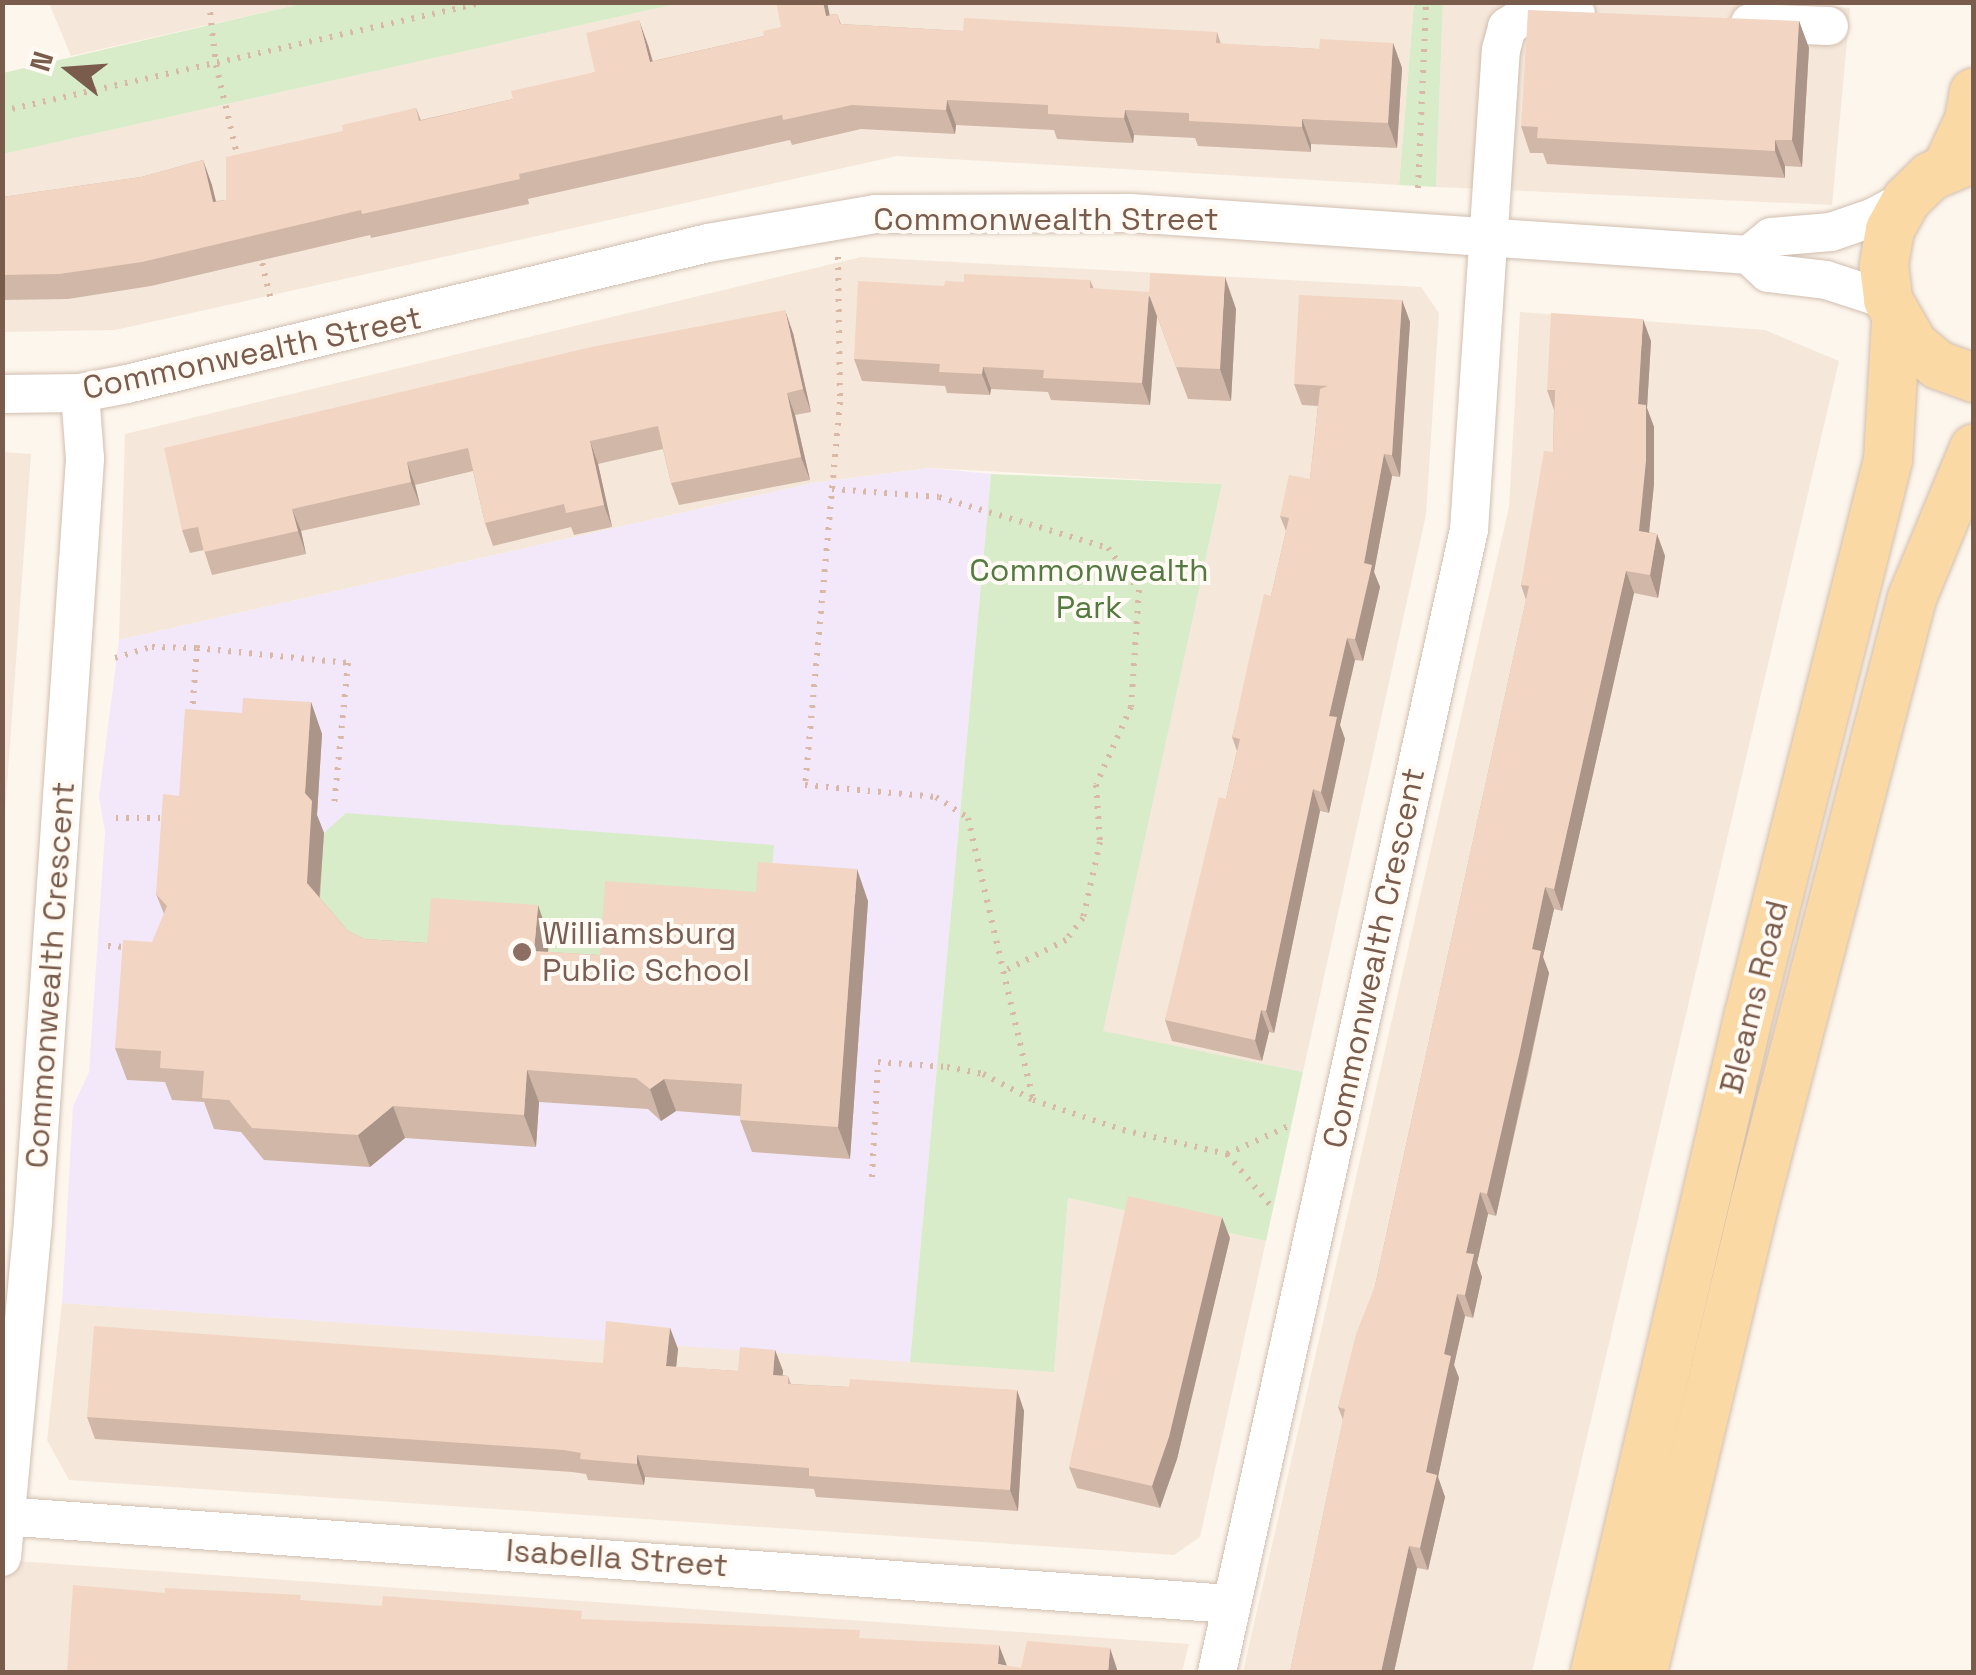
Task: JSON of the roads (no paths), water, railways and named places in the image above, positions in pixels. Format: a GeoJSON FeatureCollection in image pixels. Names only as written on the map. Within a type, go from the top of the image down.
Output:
{"type":"FeatureCollection","features":[{"type":"Feature","properties":{"kind":"main road"},"geometry":{"type":"LineString","coordinates":[[1907,199],[1960,163],[1974,92]]}},
{"type":"Feature","properties":{"kind":"main road","name":"Bleams Road"},"geometry":{"type":"LineString","coordinates":[[1595,1672],[1749,1014],[1888,460],[1892,310],[1884,265],[1890,230],[1907,199]]}},
{"type":"Feature","properties":{"kind":"main road"},"geometry":{"type":"LineString","coordinates":[[1892,310],[1914,345],[1938,365],[1974,378]]}},
{"type":"Feature","properties":{"kind":"main road","name":"Bleams Road"},"geometry":{"type":"LineString","coordinates":[[1643,1672],[1754,1202],[1906,616],[1974,448]]}},
{"type":"Feature","properties":{"kind":"street","name":"Commonwealth Crescent"},"geometry":{"type":"LineString","coordinates":[[1216,1672],[1469,530],[1500,50],[1507,27],[1524,16],[1546,12],[1603,15]]}},
{"type":"Feature","properties":{"kind":"street"},"geometry":{"type":"LineString","coordinates":[[1716,21],[1829,26]]}},
{"type":"Feature","properties":{"kind":"street","name":"Commonwealth Street"},"geometry":{"type":"LineString","coordinates":[[1749,255],[1771,236],[1832,232],[1872,218],[1907,199]]}},
{"type":"Feature","properties":{"kind":"street","name":"Commonwealth Street"},"geometry":{"type":"LineString","coordinates":[[2,394],[80,393],[461,306],[708,243],[876,214],[1130,213],[1749,255],[1768,273],[1826,280],[1892,310]]}},
{"type":"Feature","properties":{"kind":"street","name":"Commonwealth Crescent"},"geometry":{"type":"LineString","coordinates":[[2,1557],[34,1202],[84,478],[86,439],[80,393]]}},
{"type":"Feature","properties":{"kind":"street","name":"Isabella Street"},"geometry":{"type":"LineString","coordinates":[[4,1516],[1232,1604]]}},
{"type":"Feature","properties":{"kind":"place","name":"Williamsburg Public School"},"geometry":{"type":"Point","coordinates":[522,952]}},
{"type":"Feature","properties":{"kind":"park label","name":"Commonwealth Park"},"geometry":{"type":"Point","coordinates":[1089,590]}}]}
